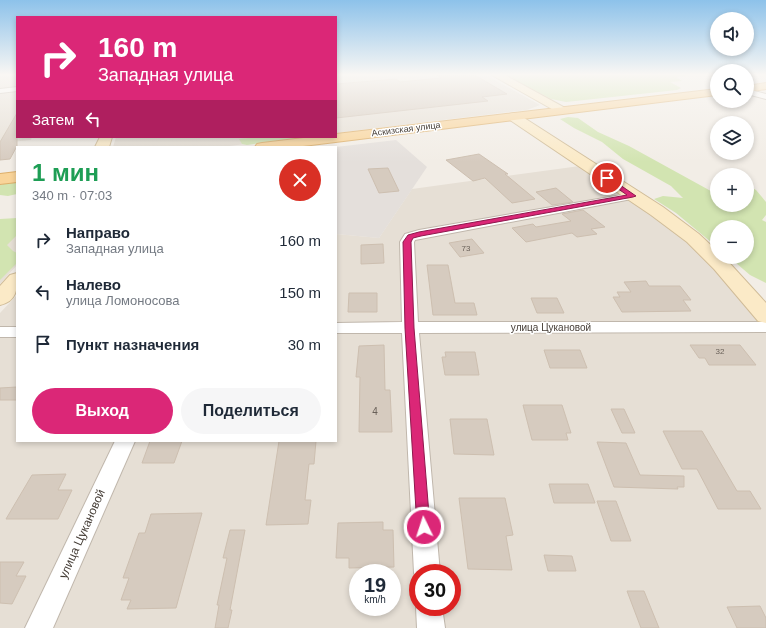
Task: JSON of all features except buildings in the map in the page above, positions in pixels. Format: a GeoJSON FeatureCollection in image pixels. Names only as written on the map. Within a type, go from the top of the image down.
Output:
{"type":"FeatureCollection","features":[{"type":"Feature","properties":{"kind":"main road","name":"Аскизская улица"},"geometry":{"type":"LineString","coordinates":[[270,146],[625,103]]}},
{"type":"Feature","properties":{"kind":"main road"},"geometry":{"type":"LineString","coordinates":[[0,179],[16,177]]}},
{"type":"Feature","properties":{"kind":"street"},"geometry":{"type":"LineString","coordinates":[[548,103],[562,111]]}},
{"type":"Feature","properties":{"kind":"street"},"geometry":{"type":"LineString","coordinates":[[514,117],[657,211],[693,238],[722,265],[766,316]]}},
{"type":"Feature","properties":{"kind":"street"},"geometry":{"type":"LineString","coordinates":[[426,564],[410,328],[407,242],[410,237],[419,234],[633,196]]}},
{"type":"Feature","properties":{"kind":"street"},"geometry":{"type":"LineString","coordinates":[[0,299],[16,280]]}},
{"type":"Feature","properties":{"kind":"street","name":"улица Цукановой"},"geometry":{"type":"LineString","coordinates":[[337,328],[766,327]]}},
{"type":"Feature","properties":{"kind":"street"},"geometry":{"type":"LineString","coordinates":[[0,332],[16,332]]}},
{"type":"Feature","properties":{"kind":"street","name":"улица Цукановой"},"geometry":{"type":"LineString","coordinates":[[40,628],[124,442]]}},
{"type":"Feature","properties":{"kind":"street"},"geometry":{"type":"LineString","coordinates":[[430,616],[431,628]]}},
{"type":"Feature","properties":{"kind":"shaded area"},"geometry":{"type":"Polygon","coordinates":[[[0,103],[16,103],[16,138],[32,138],[31,140],[0,143],[0,103]]]}},
{"type":"Feature","properties":{"kind":"shaded area"},"geometry":{"type":"Polygon","coordinates":[[[337,103],[537,103],[540,105],[527,110],[337,133],[337,103]]]}},
{"type":"Feature","properties":{"kind":"shaded area"},"geometry":{"type":"Polygon","coordinates":[[[116,138],[296,138],[229,146],[113,146],[116,138]]]}},
{"type":"Feature","properties":{"kind":"shaded area"},"geometry":{"type":"Polygon","coordinates":[[[396,140],[427,167],[379,238],[337,234],[337,147],[396,140]]]}},
{"type":"Feature","properties":{"kind":"shaded area"},"geometry":{"type":"Polygon","coordinates":[[[580,166],[688,239],[766,323],[413,325],[417,564],[409,564],[409,616],[421,616],[425,628],[0,628],[0,313],[16,296],[16,442],[337,442],[337,234],[379,238],[412,189],[580,166]]]}},
{"type":"Feature","properties":{"kind":"shaded area"},"geometry":{"type":"Polygon","coordinates":[[[16,224],[16,266],[0,284],[0,225],[16,224]]]}},
{"type":"Feature","properties":{"kind":"shaded area"},"geometry":{"type":"Polygon","coordinates":[[[766,330],[766,628],[438,628],[437,616],[461,616],[461,564],[433,564],[415,332],[766,330]]]}},
{"type":"Feature","properties":{"kind":"green space"},"geometry":{"type":"Polygon","coordinates":[[[568,117],[578,118],[598,132],[629,146],[709,190],[710,212],[754,212],[754,189],[756,190],[766,202],[766,215],[762,220],[766,222],[766,283],[750,275],[737,264],[754,264],[754,220],[710,220],[710,241],[676,213],[654,199],[663,196],[683,198],[671,186],[623,159],[602,142],[560,119],[568,117]]]}},
{"type":"Feature","properties":{"kind":"green space"},"geometry":{"type":"Polygon","coordinates":[[[301,138],[247,145],[242,144],[239,139],[301,138]]]}},
{"type":"Feature","properties":{"kind":"green space"},"geometry":{"type":"Polygon","coordinates":[[[16,183],[16,194],[8,196],[0,195],[0,185],[16,183]]]}},
{"type":"Feature","properties":{"kind":"green space"},"geometry":{"type":"Polygon","coordinates":[[[16,218],[16,236],[7,245],[16,252],[16,264],[0,280],[0,219],[16,218]]]}},
{"type":"Feature","properties":{"kind":"route"},"geometry":{"type":"LineString","coordinates":[[424,527],[410,328],[407,242],[410,237],[419,234],[633,196],[607,178]]}}]}
